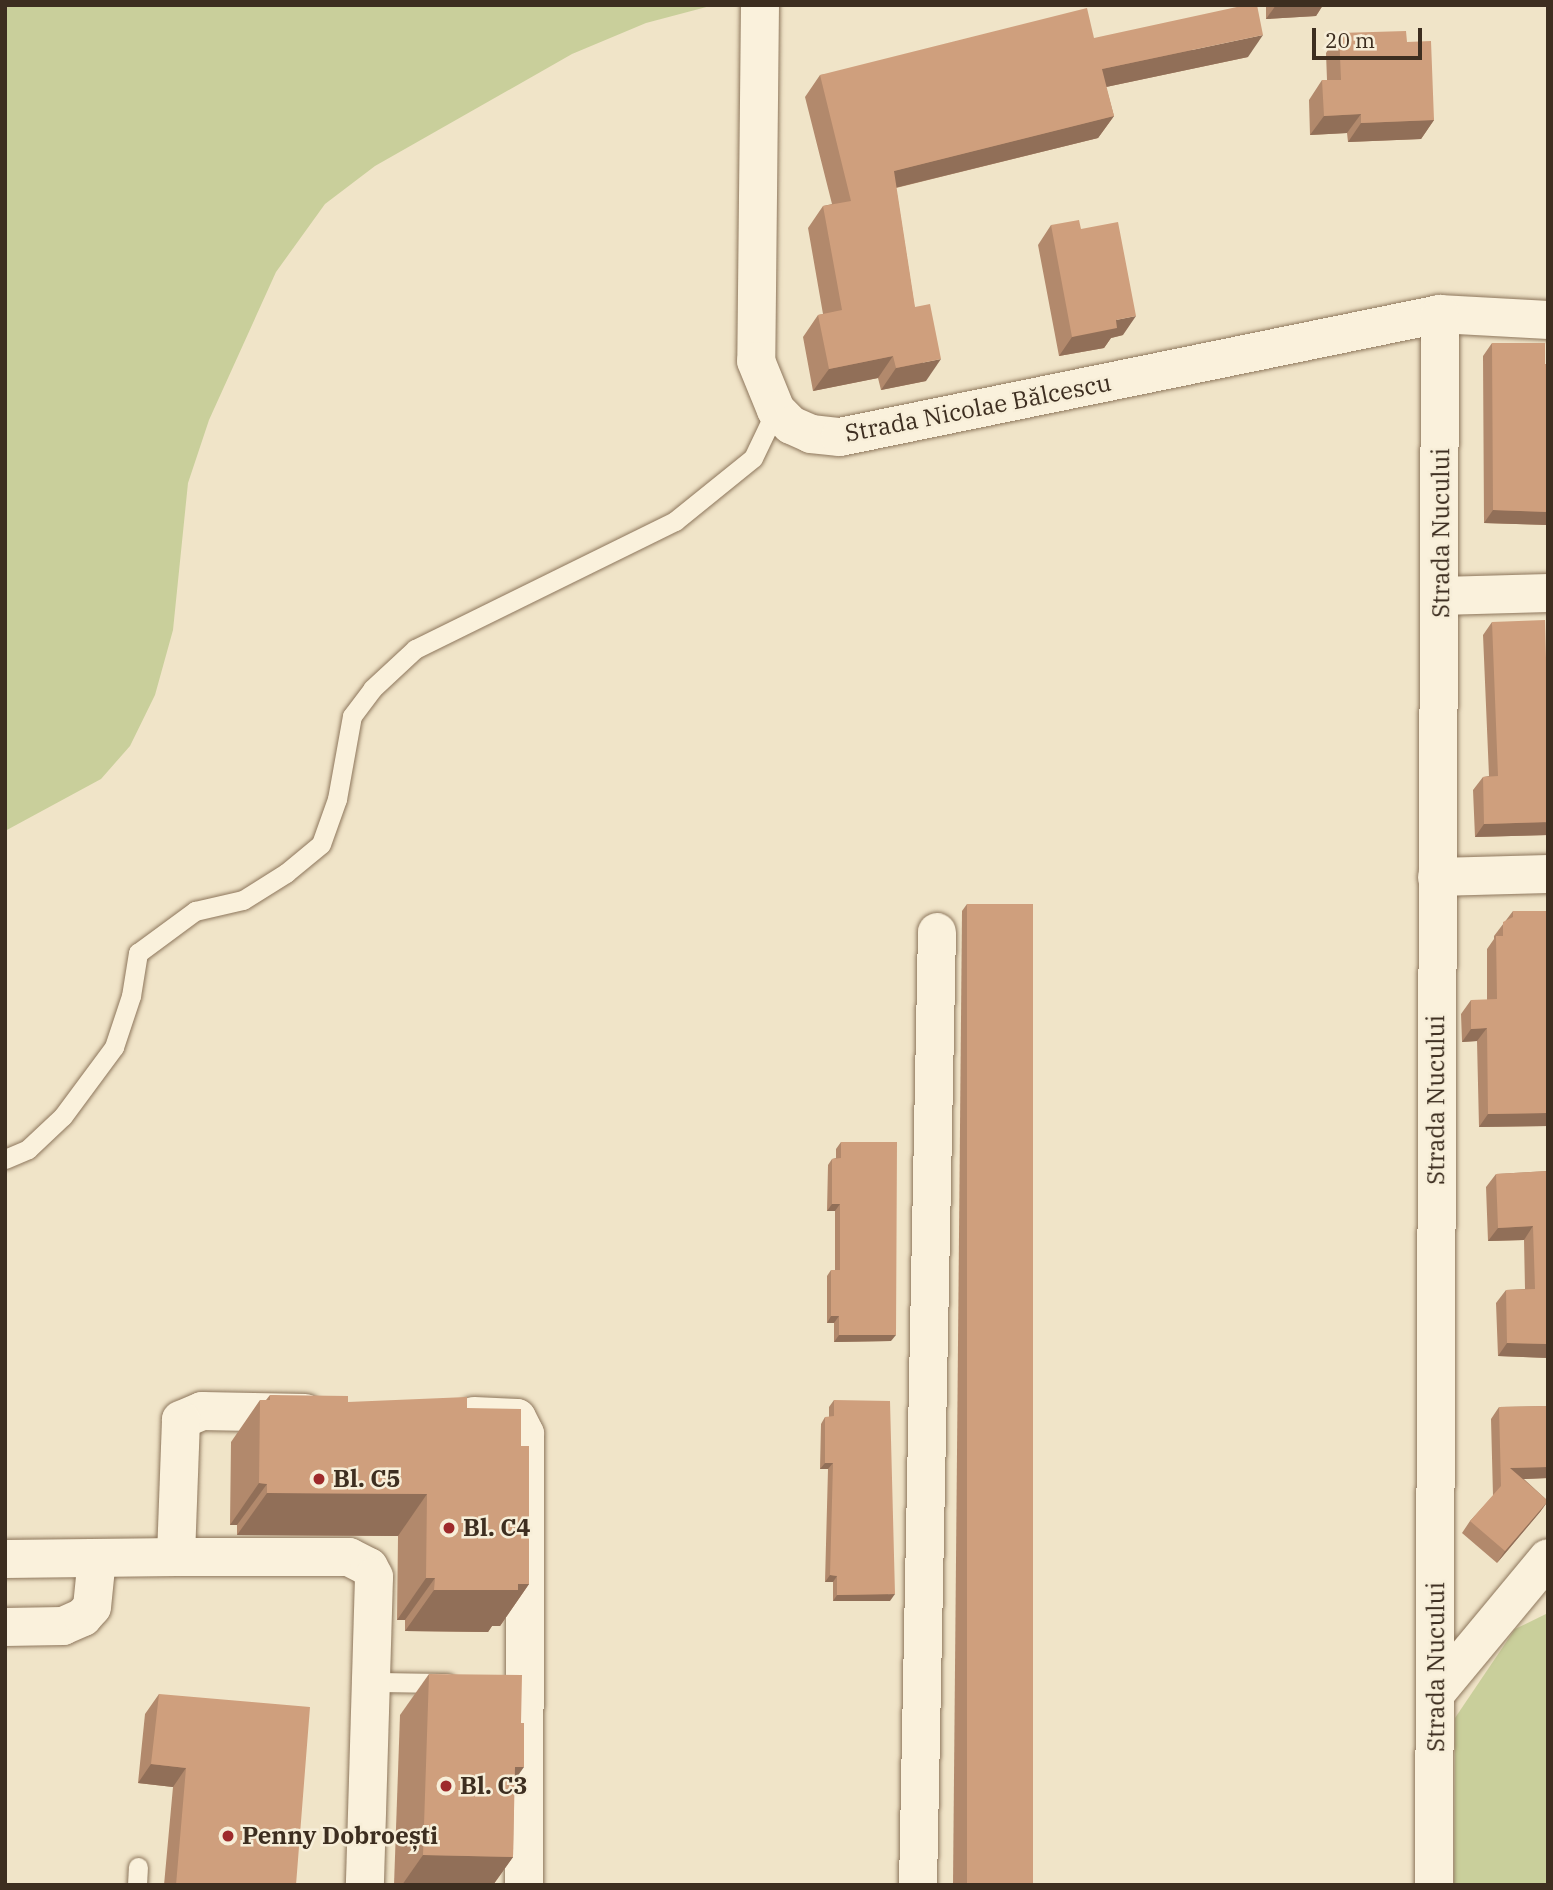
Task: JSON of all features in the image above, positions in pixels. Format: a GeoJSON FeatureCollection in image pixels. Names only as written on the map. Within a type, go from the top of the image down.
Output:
{"type":"FeatureCollection","features":[{"type":"Feature","properties":{"kind":"street"},"geometry":{"type":"LineString","coordinates":[[760,5],[754,334],[756,360],[776,410]]}},
{"type":"Feature","properties":{"kind":"street","name":"Strada Nicolae Bălcescu"},"geometry":{"type":"LineString","coordinates":[[776,410],[801,430],[840,437],[1440,314],[1548,320]]}},
{"type":"Feature","properties":{"kind":"street","name":"Strada Nucului"},"geometry":{"type":"LineString","coordinates":[[1434,1885],[1440,314]]}},
{"type":"Feature","properties":{"kind":"street"},"geometry":{"type":"LineString","coordinates":[[1441,596],[1548,593]]}},
{"type":"Feature","properties":{"kind":"street"},"geometry":{"type":"LineString","coordinates":[[1437,877],[1548,874]]}},
{"type":"Feature","properties":{"kind":"street"},"geometry":{"type":"LineString","coordinates":[[918,1885],[937,932]]}},
{"type":"Feature","properties":{"kind":"street"},"geometry":{"type":"LineString","coordinates":[[176,1557],[181,1420],[202,1411],[345,1413]]}},
{"type":"Feature","properties":{"kind":"street"},"geometry":{"type":"LineString","coordinates":[[440,1415],[508,1416],[517,1418],[523,1426],[511,1684],[524,1885]]}},
{"type":"Feature","properties":{"kind":"street"},"geometry":{"type":"LineString","coordinates":[[5,1559],[349,1557],[369,1567],[377,1592],[365,1885]]}},
{"type":"Feature","properties":{"kind":"street"},"geometry":{"type":"LineString","coordinates":[[5,1627],[63,1626],[83,1617],[92,1607],[97,1558]]}},
{"type":"Feature","properties":{"kind":"street"},"geometry":{"type":"LineString","coordinates":[[1436,1693],[1534,1586],[1548,1558]]}},
{"type":"Feature","properties":{"kind":"lane"},"geometry":{"type":"LineString","coordinates":[[5,1159],[28,1149],[63,1116],[114,1047],[131,996],[138,953],[195,911],[243,900],[286,873],[321,844],[337,799],[352,716],[372,689],[415,649],[675,522],[753,458],[776,410]]}},
{"type":"Feature","properties":{"kind":"lane"},"geometry":{"type":"LineString","coordinates":[[373,1682],[470,1683]]}},
{"type":"Feature","properties":{"kind":"green space"},"geometry":{"type":"Polygon","coordinates":[[[5,5],[714,5],[646,23],[572,54],[375,166],[325,204],[276,272],[209,420],[188,483],[173,630],[155,695],[130,746],[101,779],[5,831],[5,5]]]}},
{"type":"Feature","properties":{"kind":"green space"},"geometry":{"type":"Polygon","coordinates":[[[1548,1613],[1548,1885],[1454,1885],[1455,1718],[1515,1629],[1548,1613]]]}},
{"type":"Feature","properties":{"kind":"building"},"geometry":{"type":"Polygon","coordinates":[[[1246,5],[1257,5],[1263,35],[1102,69],[1114,116],[894,171],[915,307],[930,304],[941,359],[896,368],[893,356],[829,369],[818,315],[842,310],[823,206],[851,201],[820,75],[1087,8],[1094,38],[1246,5]]]}},
{"type":"Feature","properties":{"kind":"building"},"geometry":{"type":"Polygon","coordinates":[[[1406,31],[1407,42],[1431,41],[1434,120],[1361,123],[1361,114],[1324,116],[1322,80],[1341,80],[1339,33],[1406,31]]]}},
{"type":"Feature","properties":{"kind":"building"},"geometry":{"type":"Polygon","coordinates":[[[1079,220],[1081,229],[1118,222],[1136,316],[1116,320],[1117,328],[1072,337],[1051,225],[1079,220]]]}},
{"type":"Feature","properties":{"kind":"building"},"geometry":{"type":"Polygon","coordinates":[[[1492,343],[1545,343],[1545,364],[1548,365],[1548,512],[1493,510],[1492,343]]]}},
{"type":"Feature","properties":{"kind":"building"},"geometry":{"type":"Polygon","coordinates":[[[1545,620],[1548,658],[1548,822],[1484,824],[1483,777],[1498,776],[1492,622],[1545,620]]]}},
{"type":"Feature","properties":{"kind":"building"},"geometry":{"type":"Polygon","coordinates":[[[967,904],[1033,904],[1033,1885],[967,1885],[967,904]]]}},
{"type":"Feature","properties":{"kind":"building"},"geometry":{"type":"Polygon","coordinates":[[[1513,911],[1548,911],[1548,1113],[1488,1114],[1487,1028],[1471,1029],[1471,1000],[1497,999],[1496,936],[1503,936],[1503,922],[1513,917],[1513,911]]]}},
{"type":"Feature","properties":{"kind":"building"},"geometry":{"type":"Polygon","coordinates":[[[841,1142],[897,1142],[896,1335],[839,1335],[839,1316],[831,1316],[831,1270],[840,1270],[840,1204],[832,1204],[832,1159],[841,1158],[841,1142]]]}},
{"type":"Feature","properties":{"kind":"building"},"geometry":{"type":"Polygon","coordinates":[[[1548,1171],[1548,1344],[1507,1343],[1506,1290],[1535,1289],[1533,1226],[1498,1228],[1496,1174],[1548,1171]]]}},
{"type":"Feature","properties":{"kind":"building"},"geometry":{"type":"Polygon","coordinates":[[[270,1395],[348,1396],[348,1402],[467,1397],[467,1408],[521,1409],[521,1446],[529,1446],[529,1584],[518,1584],[518,1590],[434,1590],[435,1578],[426,1578],[427,1494],[267,1493],[267,1484],[259,1483],[260,1400],[270,1400],[270,1395]]]}},
{"type":"Feature","properties":{"kind":"building"},"geometry":{"type":"Polygon","coordinates":[[[834,1400],[890,1401],[895,1594],[837,1595],[837,1576],[830,1575],[833,1463],[825,1463],[825,1417],[834,1416],[834,1400]]]}},
{"type":"Feature","properties":{"kind":"building"},"geometry":{"type":"Polygon","coordinates":[[[1548,1406],[1548,1467],[1510,1468],[1548,1501],[1505,1551],[1470,1521],[1501,1486],[1499,1407],[1548,1406]]]}},
{"type":"Feature","properties":{"kind":"building"},"geometry":{"type":"Polygon","coordinates":[[[429,1674],[522,1675],[524,1767],[515,1767],[513,1857],[423,1855],[429,1674]]]}},
{"type":"Feature","properties":{"kind":"building","name":"Penny Dobroești"},"geometry":{"type":"Polygon","coordinates":[[[159,1694],[310,1707],[296,1885],[176,1885],[186,1768],[151,1764],[159,1694]]]}},
{"type":"Feature","properties":{"kind":"place","name":"Bl. C5"},"geometry":{"type":"Point","coordinates":[319,1479]}},
{"type":"Feature","properties":{"kind":"place","name":"Bl. C4"},"geometry":{"type":"Point","coordinates":[449,1528]}},
{"type":"Feature","properties":{"kind":"place","name":"Bl. C3"},"geometry":{"type":"Point","coordinates":[446,1786]}},
{"type":"Feature","properties":{"kind":"place","name":"Penny Dobroești"},"geometry":{"type":"Point","coordinates":[228,1836]}}]}
